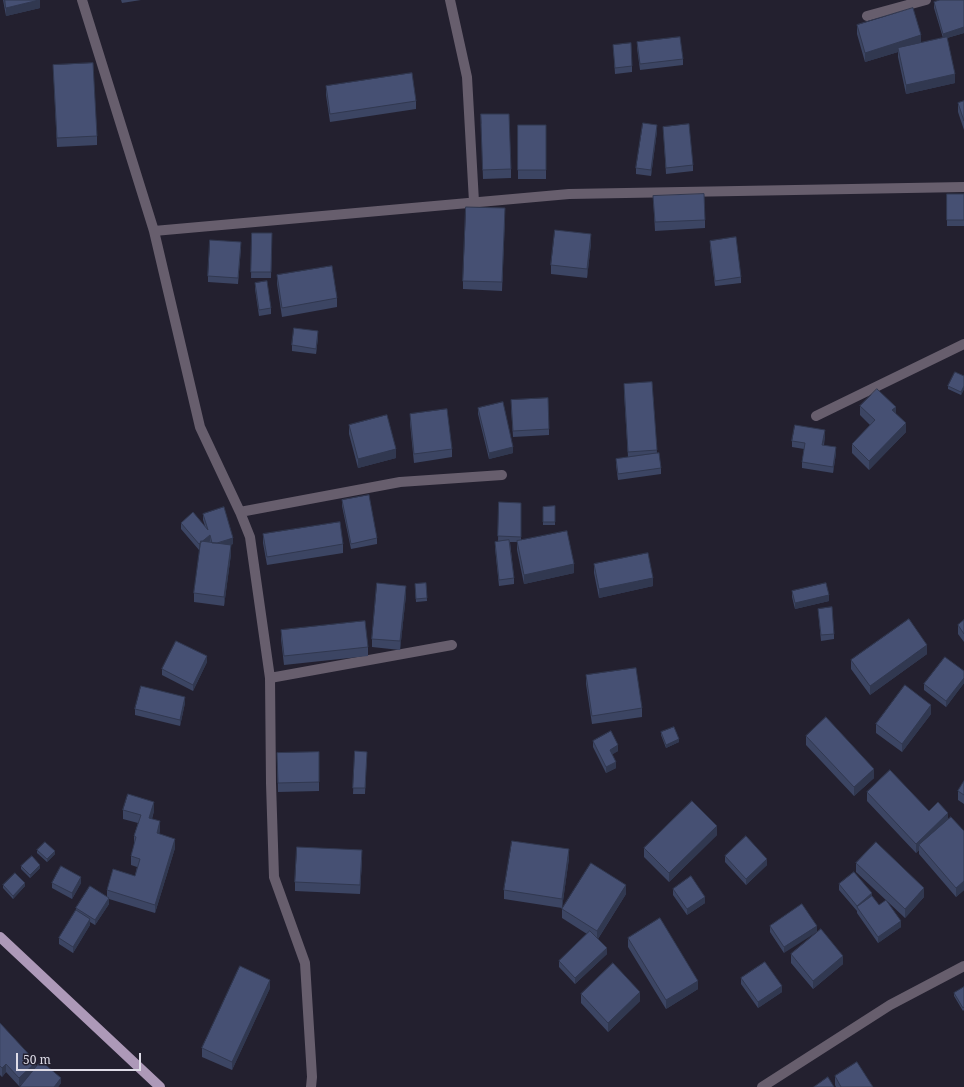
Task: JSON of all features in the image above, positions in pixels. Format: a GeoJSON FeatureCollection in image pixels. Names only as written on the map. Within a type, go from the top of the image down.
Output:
{"type":"FeatureCollection","features":[{"type":"Feature","properties":{"kind":"main road"},"geometry":{"type":"LineString","coordinates":[[0,937],[160,1087]]}},
{"type":"Feature","properties":{"kind":"street"},"geometry":{"type":"LineString","coordinates":[[82,0],[154,231],[200,427],[240,512],[250,537],[270,678],[274,877],[305,963],[312,1077],[311,1087]]}},
{"type":"Feature","properties":{"kind":"street"},"geometry":{"type":"LineString","coordinates":[[450,0],[467,78],[474,202]]}},
{"type":"Feature","properties":{"kind":"street"},"geometry":{"type":"LineString","coordinates":[[867,16],[926,0]]}},
{"type":"Feature","properties":{"kind":"street"},"geometry":{"type":"LineString","coordinates":[[154,231],[569,194],[964,187]]}},
{"type":"Feature","properties":{"kind":"street"},"geometry":{"type":"LineString","coordinates":[[816,416],[964,344]]}},
{"type":"Feature","properties":{"kind":"street"},"geometry":{"type":"LineString","coordinates":[[240,512],[400,482],[502,475]]}},
{"type":"Feature","properties":{"kind":"street"},"geometry":{"type":"LineString","coordinates":[[270,678],[452,645]]}},
{"type":"Feature","properties":{"kind":"street"},"geometry":{"type":"LineString","coordinates":[[762,1087],[890,1005],[964,966]]}},
{"type":"Feature","properties":{"kind":"building"},"geometry":{"type":"Polygon","coordinates":[[[5,0],[39,0],[6,8],[5,0]]]}},
{"type":"Feature","properties":{"kind":"building"},"geometry":{"type":"Polygon","coordinates":[[[940,0],[964,0],[964,27],[943,34],[934,2],[940,0]]]}},
{"type":"Feature","properties":{"kind":"building"},"geometry":{"type":"Polygon","coordinates":[[[913,8],[921,35],[865,53],[857,25],[913,8]]]}},
{"type":"Feature","properties":{"kind":"building"},"geometry":{"type":"Polygon","coordinates":[[[680,37],[683,59],[640,64],[637,42],[680,37]]]}},
{"type":"Feature","properties":{"kind":"building"},"geometry":{"type":"Polygon","coordinates":[[[947,37],[955,74],[906,85],[898,48],[947,37]]]}},
{"type":"Feature","properties":{"kind":"building"},"geometry":{"type":"Polygon","coordinates":[[[631,43],[632,66],[615,68],[613,45],[631,43]]]}},
{"type":"Feature","properties":{"kind":"building"},"geometry":{"type":"Polygon","coordinates":[[[93,63],[97,136],[57,138],[53,65],[93,63]]]}},
{"type":"Feature","properties":{"kind":"building"},"geometry":{"type":"Polygon","coordinates":[[[412,73],[416,101],[330,114],[326,86],[412,73]]]}},
{"type":"Feature","properties":{"kind":"building"},"geometry":{"type":"Polygon","coordinates":[[[964,101],[964,121],[958,103],[964,101]]]}},
{"type":"Feature","properties":{"kind":"building"},"geometry":{"type":"Polygon","coordinates":[[[481,114],[509,114],[511,169],[483,170],[481,114]]]}},
{"type":"Feature","properties":{"kind":"building"},"geometry":{"type":"Polygon","coordinates":[[[643,123],[657,125],[651,170],[636,168],[643,123]]]}},
{"type":"Feature","properties":{"kind":"building"},"geometry":{"type":"Polygon","coordinates":[[[689,124],[693,165],[666,168],[663,127],[689,124]]]}},
{"type":"Feature","properties":{"kind":"building"},"geometry":{"type":"Polygon","coordinates":[[[518,125],[546,125],[546,170],[518,170],[518,125]]]}},
{"type":"Feature","properties":{"kind":"building"},"geometry":{"type":"Polygon","coordinates":[[[704,194],[705,220],[655,222],[653,196],[704,194]]]}},
{"type":"Feature","properties":{"kind":"building"},"geometry":{"type":"Polygon","coordinates":[[[947,194],[964,194],[964,220],[947,220],[947,194]]]}},
{"type":"Feature","properties":{"kind":"building"},"geometry":{"type":"Polygon","coordinates":[[[466,207],[505,208],[502,282],[463,281],[466,207]]]}},
{"type":"Feature","properties":{"kind":"building"},"geometry":{"type":"Polygon","coordinates":[[[555,230],[591,234],[587,269],[551,265],[555,230]]]}},
{"type":"Feature","properties":{"kind":"building"},"geometry":{"type":"Polygon","coordinates":[[[252,233],[272,233],[271,272],[251,272],[252,233]]]}},
{"type":"Feature","properties":{"kind":"building"},"geometry":{"type":"Polygon","coordinates":[[[736,237],[741,277],[715,281],[710,241],[736,237]]]}},
{"type":"Feature","properties":{"kind":"building"},"geometry":{"type":"Polygon","coordinates":[[[210,240],[241,242],[238,278],[208,276],[210,240]]]}},
{"type":"Feature","properties":{"kind":"building"},"geometry":{"type":"Polygon","coordinates":[[[332,266],[337,298],[282,308],[277,275],[332,266]]]}},
{"type":"Feature","properties":{"kind":"building"},"geometry":{"type":"Polygon","coordinates":[[[267,281],[271,308],[259,310],[255,283],[267,281]]]}},
{"type":"Feature","properties":{"kind":"building"},"geometry":{"type":"Polygon","coordinates":[[[294,328],[318,331],[316,349],[292,345],[294,328]]]}},
{"type":"Feature","properties":{"kind":"building"},"geometry":{"type":"Polygon","coordinates":[[[955,372],[964,376],[964,386],[961,392],[948,386],[955,372]]]}},
{"type":"Feature","properties":{"kind":"building"},"geometry":{"type":"Polygon","coordinates":[[[652,382],[657,450],[628,452],[624,384],[652,382]]]}},
{"type":"Feature","properties":{"kind":"building"},"geometry":{"type":"Polygon","coordinates":[[[877,389],[896,407],[892,410],[906,423],[869,461],[852,444],[875,420],[860,406],[877,389]]]}},
{"type":"Feature","properties":{"kind":"building"},"geometry":{"type":"Polygon","coordinates":[[[548,398],[549,429],[513,431],[511,400],[548,398]]]}},
{"type":"Feature","properties":{"kind":"building"},"geometry":{"type":"Polygon","coordinates":[[[503,402],[513,447],[489,453],[478,408],[503,402]]]}},
{"type":"Feature","properties":{"kind":"building"},"geometry":{"type":"Polygon","coordinates":[[[447,409],[452,449],[414,454],[410,414],[447,409]]]}},
{"type":"Feature","properties":{"kind":"building"},"geometry":{"type":"Polygon","coordinates":[[[387,415],[396,449],[358,459],[349,425],[387,415]]]}},
{"type":"Feature","properties":{"kind":"building"},"geometry":{"type":"Polygon","coordinates":[[[795,425],[825,430],[822,445],[836,447],[833,467],[802,462],[805,443],[792,441],[795,425]]]}},
{"type":"Feature","properties":{"kind":"building"},"geometry":{"type":"Polygon","coordinates":[[[659,453],[661,468],[618,474],[616,459],[659,453]]]}},
{"type":"Feature","properties":{"kind":"building"},"geometry":{"type":"Polygon","coordinates":[[[369,495],[377,538],[351,544],[342,500],[369,495]]]}},
{"type":"Feature","properties":{"kind":"building"},"geometry":{"type":"Polygon","coordinates":[[[499,502],[521,503],[521,537],[498,536],[499,502]]]}},
{"type":"Feature","properties":{"kind":"building"},"geometry":{"type":"Polygon","coordinates":[[[555,506],[555,522],[543,522],[543,507],[555,506]]]}},
{"type":"Feature","properties":{"kind":"building"},"geometry":{"type":"Polygon","coordinates":[[[224,507],[233,538],[212,543],[210,535],[199,544],[181,523],[193,512],[208,530],[203,514],[224,507]]]}},
{"type":"Feature","properties":{"kind":"building"},"geometry":{"type":"Polygon","coordinates":[[[340,522],[343,544],[267,557],[263,534],[340,522]]]}},
{"type":"Feature","properties":{"kind":"building"},"geometry":{"type":"Polygon","coordinates":[[[567,531],[574,564],[524,575],[517,541],[567,531]]]}},
{"type":"Feature","properties":{"kind":"building"},"geometry":{"type":"Polygon","coordinates":[[[509,540],[514,578],[499,580],[495,542],[509,540]]]}},
{"type":"Feature","properties":{"kind":"building"},"geometry":{"type":"Polygon","coordinates":[[[201,541],[231,545],[224,597],[194,593],[201,541]]]}},
{"type":"Feature","properties":{"kind":"building"},"geometry":{"type":"Polygon","coordinates":[[[648,553],[653,578],[599,589],[594,564],[648,553]]]}},
{"type":"Feature","properties":{"kind":"building"},"geometry":{"type":"Polygon","coordinates":[[[377,583],[406,586],[400,641],[372,639],[377,583]]]}},
{"type":"Feature","properties":{"kind":"building"},"geometry":{"type":"Polygon","coordinates":[[[426,583],[427,598],[416,599],[415,584],[426,583]]]}},
{"type":"Feature","properties":{"kind":"building"},"geometry":{"type":"Polygon","coordinates":[[[826,583],[829,595],[795,603],[792,591],[826,583]]]}},
{"type":"Feature","properties":{"kind":"building"},"geometry":{"type":"Polygon","coordinates":[[[832,607],[834,634],[821,635],[818,609],[832,607]]]}},
{"type":"Feature","properties":{"kind":"building"},"geometry":{"type":"Polygon","coordinates":[[[909,619],[927,645],[870,686],[851,660],[909,619]]]}},
{"type":"Feature","properties":{"kind":"building"},"geometry":{"type":"Polygon","coordinates":[[[964,620],[964,634],[958,625],[964,620]]]}},
{"type":"Feature","properties":{"kind":"building"},"geometry":{"type":"Polygon","coordinates":[[[365,621],[368,647],[284,656],[281,630],[365,621]]]}},
{"type":"Feature","properties":{"kind":"building"},"geometry":{"type":"Polygon","coordinates":[[[176,641],[207,656],[193,685],[162,669],[176,641]]]}},
{"type":"Feature","properties":{"kind":"building"},"geometry":{"type":"Polygon","coordinates":[[[945,657],[964,671],[964,678],[946,701],[924,684],[945,657]]]}},
{"type":"Feature","properties":{"kind":"building"},"geometry":{"type":"Polygon","coordinates":[[[636,668],[642,708],[592,716],[586,675],[636,668]]]}},
{"type":"Feature","properties":{"kind":"building"},"geometry":{"type":"Polygon","coordinates":[[[905,685],[931,705],[902,744],[876,724],[905,685]]]}},
{"type":"Feature","properties":{"kind":"building"},"geometry":{"type":"Polygon","coordinates":[[[141,686],[185,697],[180,720],[135,709],[141,686]]]}},
{"type":"Feature","properties":{"kind":"building"},"geometry":{"type":"Polygon","coordinates":[[[826,717],[874,769],[854,787],[806,736],[826,717]]]}},
{"type":"Feature","properties":{"kind":"building"},"geometry":{"type":"Polygon","coordinates":[[[674,727],[679,739],[666,745],[661,732],[674,727]]]}},
{"type":"Feature","properties":{"kind":"building"},"geometry":{"type":"Polygon","coordinates":[[[611,731],[618,745],[610,750],[616,762],[606,767],[593,741],[611,731]]]}},
{"type":"Feature","properties":{"kind":"building"},"geometry":{"type":"Polygon","coordinates":[[[355,751],[367,752],[365,788],[353,788],[355,751]]]}},
{"type":"Feature","properties":{"kind":"building"},"geometry":{"type":"Polygon","coordinates":[[[319,752],[319,782],[278,783],[277,753],[319,752]]]}},
{"type":"Feature","properties":{"kind":"building"},"geometry":{"type":"Polygon","coordinates":[[[890,770],[929,811],[938,802],[948,813],[916,844],[867,792],[890,770]]]}},
{"type":"Feature","properties":{"kind":"building"},"geometry":{"type":"Polygon","coordinates":[[[964,781],[964,795],[958,791],[964,781]]]}},
{"type":"Feature","properties":{"kind":"building"},"geometry":{"type":"Polygon","coordinates":[[[128,794],[154,802],[149,818],[160,821],[157,833],[175,839],[155,905],[107,890],[113,869],[135,876],[140,859],[131,856],[136,837],[134,836],[141,815],[123,810],[128,794]]]}},
{"type":"Feature","properties":{"kind":"building"},"geometry":{"type":"Polygon","coordinates":[[[692,801],[717,826],[669,873],[644,848],[692,801]]]}},
{"type":"Feature","properties":{"kind":"building"},"geometry":{"type":"Polygon","coordinates":[[[951,817],[964,831],[964,881],[956,888],[919,845],[951,817]]]}},
{"type":"Feature","properties":{"kind":"building"},"geometry":{"type":"Polygon","coordinates":[[[746,836],[767,859],[746,879],[725,856],[746,836]]]}},
{"type":"Feature","properties":{"kind":"building"},"geometry":{"type":"Polygon","coordinates":[[[512,841],[569,849],[562,899],[504,890],[512,841]]]}},
{"type":"Feature","properties":{"kind":"building"},"geometry":{"type":"Polygon","coordinates":[[[45,842],[55,851],[47,859],[37,850],[45,842]]]}},
{"type":"Feature","properties":{"kind":"building"},"geometry":{"type":"Polygon","coordinates":[[[876,842],[924,888],[905,909],[856,863],[876,842]]]}},
{"type":"Feature","properties":{"kind":"building"},"geometry":{"type":"Polygon","coordinates":[[[297,847],[362,850],[360,885],[295,882],[297,847]]]}},
{"type":"Feature","properties":{"kind":"building"},"geometry":{"type":"Polygon","coordinates":[[[32,856],[40,865],[30,875],[21,866],[32,856]]]}},
{"type":"Feature","properties":{"kind":"building"},"geometry":{"type":"Polygon","coordinates":[[[591,863],[626,885],[597,931],[562,909],[591,863]]]}},
{"type":"Feature","properties":{"kind":"building"},"geometry":{"type":"Polygon","coordinates":[[[61,866],[81,877],[72,893],[52,883],[61,866]]]}},
{"type":"Feature","properties":{"kind":"building"},"geometry":{"type":"Polygon","coordinates":[[[854,872],[872,893],[857,906],[839,884],[854,872]]]}},
{"type":"Feature","properties":{"kind":"building"},"geometry":{"type":"Polygon","coordinates":[[[15,873],[25,883],[13,896],[3,885],[15,873]]]}},
{"type":"Feature","properties":{"kind":"building"},"geometry":{"type":"Polygon","coordinates":[[[691,876],[705,897],[687,909],[673,889],[691,876]]]}},
{"type":"Feature","properties":{"kind":"building"},"geometry":{"type":"Polygon","coordinates":[[[90,886],[109,898],[95,920],[76,908],[90,886]]]}},
{"type":"Feature","properties":{"kind":"building"},"geometry":{"type":"Polygon","coordinates":[[[872,896],[879,905],[886,900],[901,921],[878,937],[857,907],[872,896]]]}},
{"type":"Feature","properties":{"kind":"building"},"geometry":{"type":"Polygon","coordinates":[[[802,904],[817,926],[784,947],[770,926],[802,904]]]}},
{"type":"Feature","properties":{"kind":"building"},"geometry":{"type":"Polygon","coordinates":[[[76,910],[90,919],[73,947],[59,938],[76,910]]]}},
{"type":"Feature","properties":{"kind":"building"},"geometry":{"type":"Polygon","coordinates":[[[660,918],[698,981],[666,1000],[628,938],[660,918]]]}},
{"type":"Feature","properties":{"kind":"building"},"geometry":{"type":"Polygon","coordinates":[[[821,929],[843,956],[813,981],[791,954],[821,929]]]}},
{"type":"Feature","properties":{"kind":"building"},"geometry":{"type":"Polygon","coordinates":[[[590,931],[607,948],[575,978],[559,961],[590,931]]]}},
{"type":"Feature","properties":{"kind":"building"},"geometry":{"type":"Polygon","coordinates":[[[765,962],[782,986],[758,1002],[741,978],[765,962]]]}},
{"type":"Feature","properties":{"kind":"building"},"geometry":{"type":"Polygon","coordinates":[[[613,963],[640,992],[608,1023],[581,994],[613,963]]]}},
{"type":"Feature","properties":{"kind":"building"},"geometry":{"type":"Polygon","coordinates":[[[240,966],[270,980],[232,1062],[202,1048],[240,966]]]}},
{"type":"Feature","properties":{"kind":"building"},"geometry":{"type":"Polygon","coordinates":[[[964,987],[964,1007],[963,1008],[954,993],[964,987]]]}},
{"type":"Feature","properties":{"kind":"building"},"geometry":{"type":"Polygon","coordinates":[[[0,1023],[36,1062],[19,1078],[6,1064],[2,1068],[0,1066],[0,1023]]]}},
{"type":"Feature","properties":{"kind":"building"},"geometry":{"type":"Polygon","coordinates":[[[41,1061],[61,1078],[54,1087],[20,1087],[41,1061]]]}},
{"type":"Feature","properties":{"kind":"building"},"geometry":{"type":"Polygon","coordinates":[[[857,1062],[873,1087],[841,1087],[835,1076],[857,1062]]]}},
{"type":"Feature","properties":{"kind":"building"},"geometry":{"type":"Polygon","coordinates":[[[828,1077],[834,1087],[814,1087],[828,1077]]]}}]}
